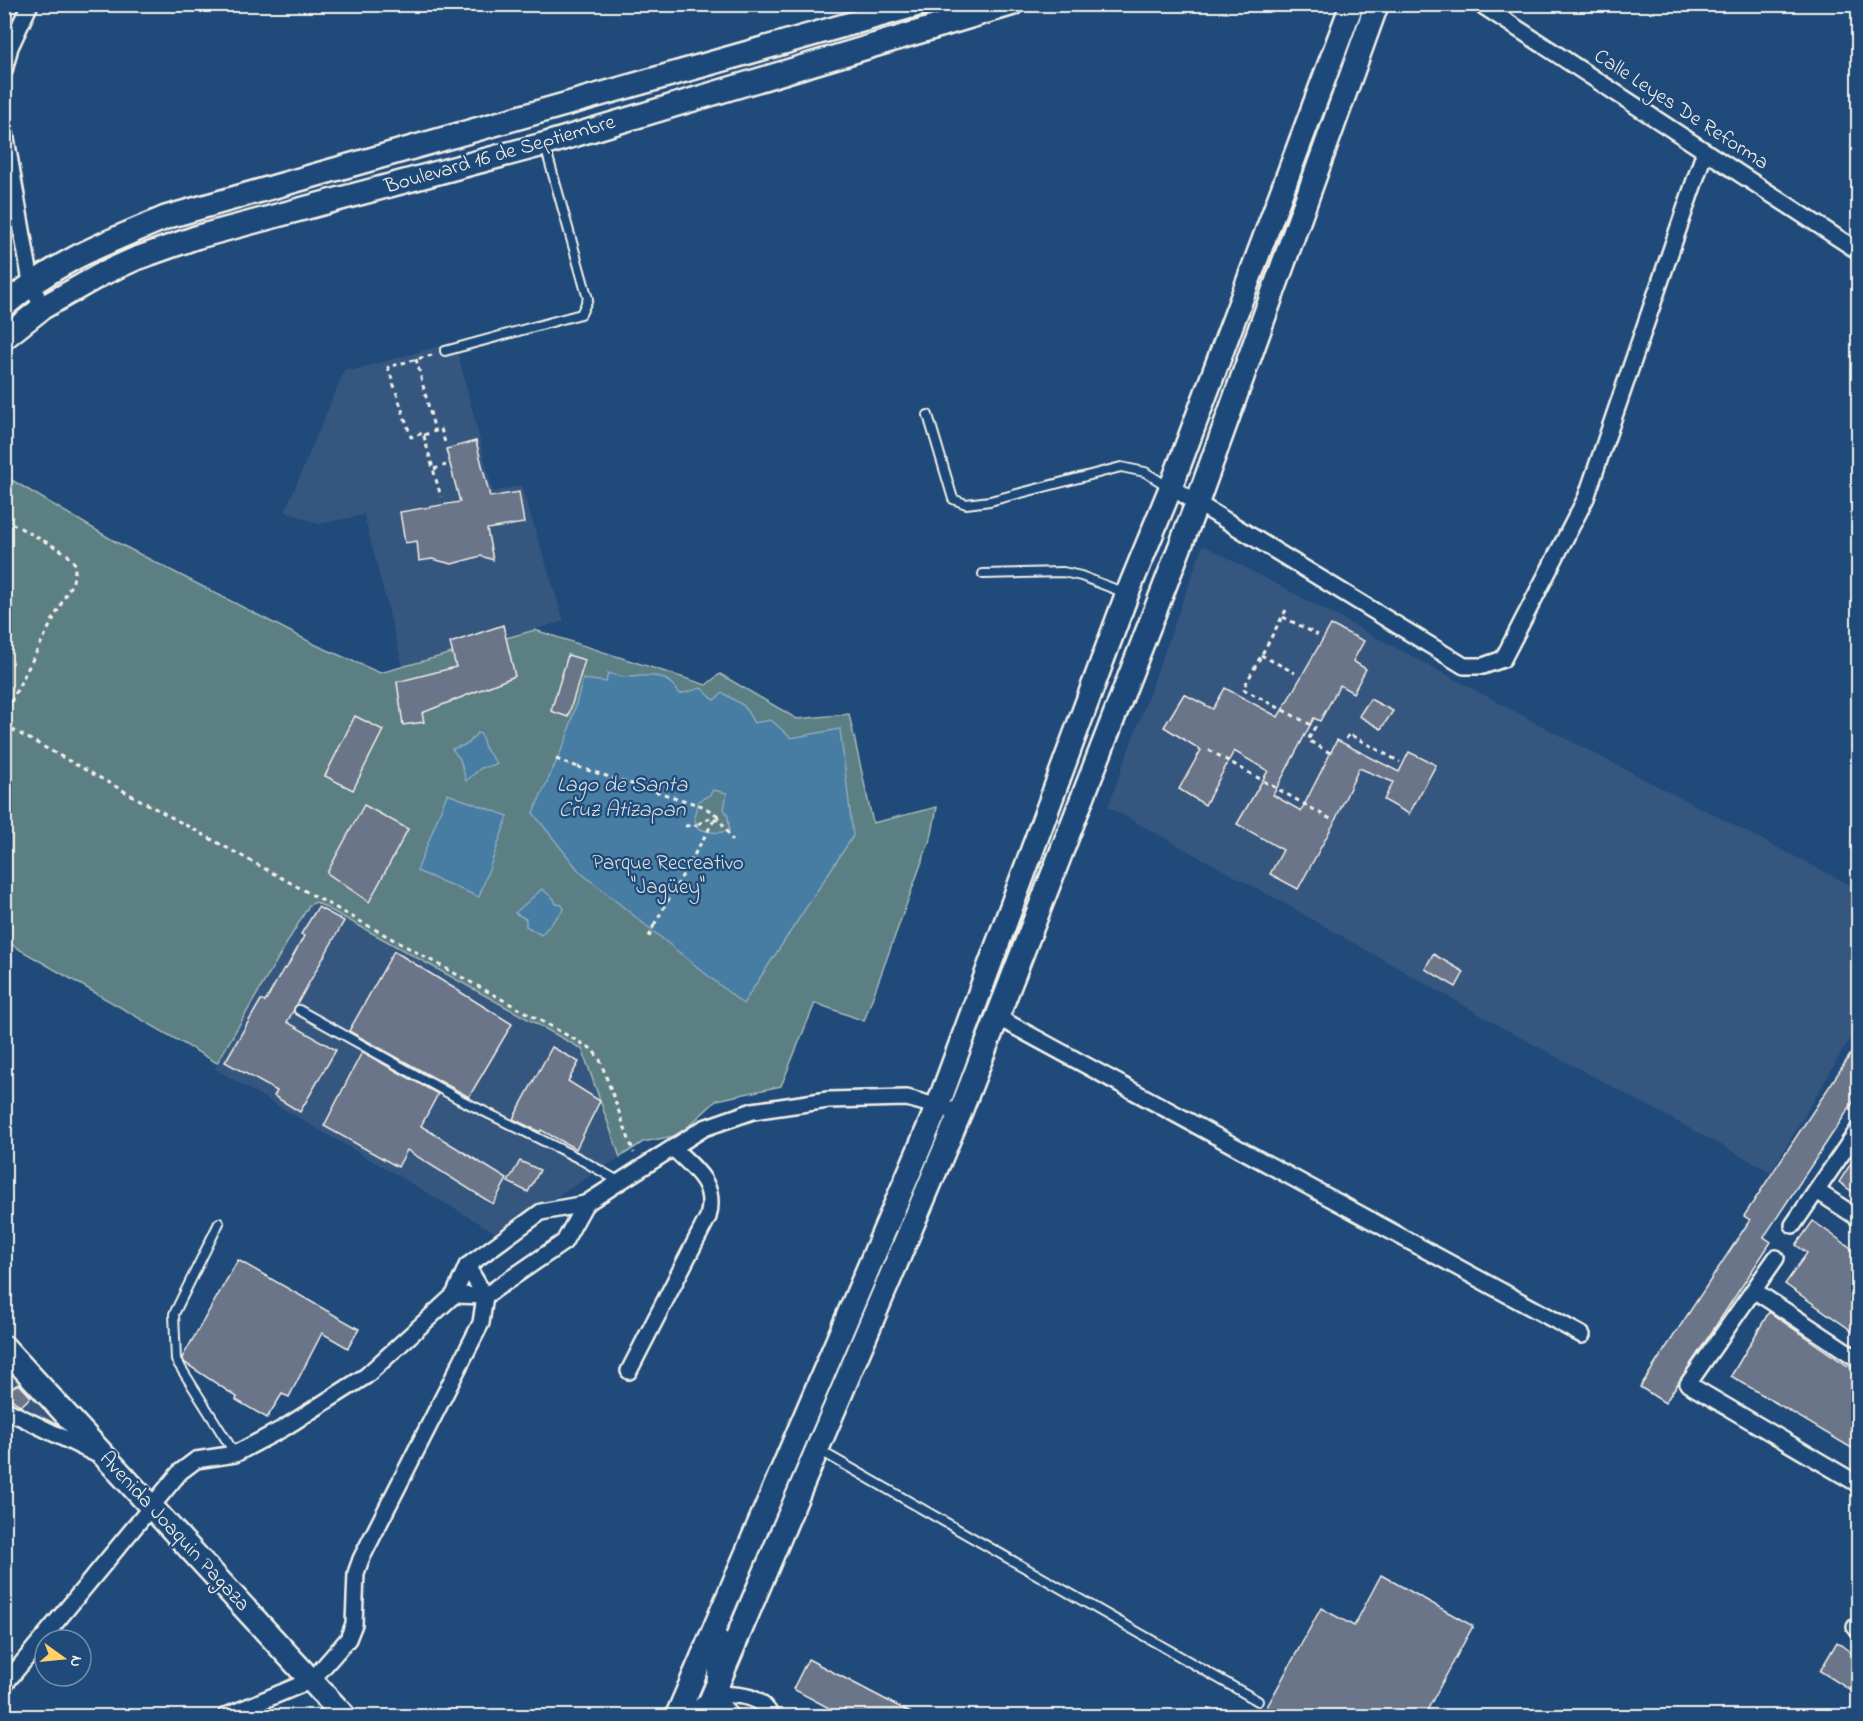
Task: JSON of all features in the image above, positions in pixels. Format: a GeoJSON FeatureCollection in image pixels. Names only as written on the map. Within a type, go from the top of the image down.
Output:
{"type":"FeatureCollection","features":[{"type":"Feature","properties":{"kind":"main road","name":"Boulevard 16 de Septiembre"},"geometry":{"type":"LineString","coordinates":[[4,306],[32,282],[88,250],[167,217],[920,4]]}},
{"type":"Feature","properties":{"kind":"main road","name":"Boulevard 16 de Septiembre"},"geometry":{"type":"LineString","coordinates":[[4,338],[42,308],[135,259],[196,237],[545,144],[1012,4]]}},
{"type":"Feature","properties":{"kind":"main road"},"geometry":{"type":"LineString","coordinates":[[677,1716],[723,1613],[938,1105],[1127,594],[1171,488],[1352,4]]}},
{"type":"Feature","properties":{"kind":"main road"},"geometry":{"type":"LineString","coordinates":[[704,1716],[960,1113],[1197,503],[1377,4]]}},
{"type":"Feature","properties":{"kind":"main road"},"geometry":{"type":"LineString","coordinates":[[772,46],[780,73]]}},
{"type":"Feature","properties":{"kind":"main road","name":"Avenida Joaquin Pagaza"},"geometry":{"type":"LineString","coordinates":[[4,1347],[102,1457],[152,1506],[344,1716]]}},
{"type":"Feature","properties":{"kind":"street"},"geometry":{"type":"LineString","coordinates":[[4,71],[10,47],[30,4]]}},
{"type":"Feature","properties":{"kind":"street","name":"Calle Leyes De Reforma"},"geometry":{"type":"LineString","coordinates":[[1480,4],[1858,251]]}},
{"type":"Feature","properties":{"kind":"street"},"geometry":{"type":"LineString","coordinates":[[4,127],[32,282],[42,308]]}},
{"type":"Feature","properties":{"kind":"street"},"geometry":{"type":"LineString","coordinates":[[1171,488],[1464,666],[1483,666],[1503,659],[1586,498],[1705,151]]}},
{"type":"Feature","properties":{"kind":"street"},"geometry":{"type":"LineString","coordinates":[[997,1017],[1582,1335]]}},
{"type":"Feature","properties":{"kind":"street"},"geometry":{"type":"LineString","coordinates":[[4,1685],[180,1472],[196,1460],[235,1454],[284,1428],[366,1376],[454,1295],[467,1266],[542,1212],[585,1204],[704,1128],[753,1111],[828,1100],[880,1097],[907,1098],[960,1113]]}},
{"type":"Feature","properties":{"kind":"street"},"geometry":{"type":"LineString","coordinates":[[1793,1225],[1858,1130]]}},
{"type":"Feature","properties":{"kind":"street"},"geometry":{"type":"LineString","coordinates":[[629,1371],[710,1207],[712,1196],[708,1186],[674,1148]]}},
{"type":"Feature","properties":{"kind":"street"},"geometry":{"type":"LineString","coordinates":[[1816,1191],[1858,1218]]}},
{"type":"Feature","properties":{"kind":"street"},"geometry":{"type":"LineString","coordinates":[[454,1295],[485,1296],[564,1242],[585,1204]]}},
{"type":"Feature","properties":{"kind":"street"},"geometry":{"type":"LineString","coordinates":[[1776,1258],[1688,1384],[1858,1484]]}},
{"type":"Feature","properties":{"kind":"street"},"geometry":{"type":"LineString","coordinates":[[226,1716],[312,1680],[348,1639],[354,1624],[356,1573],[481,1323],[485,1296],[467,1266]]}},
{"type":"Feature","properties":{"kind":"street"},"geometry":{"type":"LineString","coordinates":[[1755,1291],[1858,1359]]}},
{"type":"Feature","properties":{"kind":"street"},"geometry":{"type":"LineString","coordinates":[[4,1409],[102,1457]]}},
{"type":"Feature","properties":{"kind":"street"},"geometry":{"type":"LineString","coordinates":[[723,1613],[715,1659],[714,1694],[730,1716]]}},
{"type":"Feature","properties":{"kind":"street"},"geometry":{"type":"LineString","coordinates":[[690,1716],[714,1694],[745,1695],[766,1707],[771,1716]]}},
{"type":"Feature","properties":{"kind":"lane"},"geometry":{"type":"LineString","coordinates":[[446,351],[580,314],[588,299],[545,144]]}},
{"type":"Feature","properties":{"kind":"lane"},"geometry":{"type":"LineString","coordinates":[[928,415],[953,499],[966,504],[990,501],[1121,467],[1145,472],[1171,488]]}},
{"type":"Feature","properties":{"kind":"lane"},"geometry":{"type":"LineString","coordinates":[[983,574],[1063,572],[1081,576],[1127,594]]}},
{"type":"Feature","properties":{"kind":"lane"},"geometry":{"type":"LineString","coordinates":[[299,1010],[459,1099],[580,1159],[620,1182]]}},
{"type":"Feature","properties":{"kind":"lane"},"geometry":{"type":"LineString","coordinates":[[219,1223],[174,1314],[176,1360],[235,1454]]}},
{"type":"Feature","properties":{"kind":"lane"},"geometry":{"type":"LineString","coordinates":[[818,1449],[1258,1701]]}},
{"type":"Feature","properties":{"kind":"path"},"geometry":{"type":"LineString","coordinates":[[446,351],[388,367],[411,437],[441,429],[446,447]]}},
{"type":"Feature","properties":{"kind":"path"},"geometry":{"type":"LineString","coordinates":[[416,359],[435,431]]}},
{"type":"Feature","properties":{"kind":"path"},"geometry":{"type":"LineString","coordinates":[[424,435],[441,497]]}},
{"type":"Feature","properties":{"kind":"path"},"geometry":{"type":"LineString","coordinates":[[434,469],[446,465]]}},
{"type":"Feature","properties":{"kind":"path"},"geometry":{"type":"LineString","coordinates":[[4,519],[66,553],[76,565],[73,581],[4,715]]}},
{"type":"Feature","properties":{"kind":"path"},"geometry":{"type":"LineString","coordinates":[[1286,609],[1243,688],[1316,727],[1308,740],[1330,753]]}},
{"type":"Feature","properties":{"kind":"path"},"geometry":{"type":"LineString","coordinates":[[1282,617],[1318,635]]}},
{"type":"Feature","properties":{"kind":"path"},"geometry":{"type":"LineString","coordinates":[[1261,655],[1295,673]]}},
{"type":"Feature","properties":{"kind":"path"},"geometry":{"type":"LineString","coordinates":[[4,725],[592,1049],[600,1060],[640,1169]]}},
{"type":"Feature","properties":{"kind":"path"},"geometry":{"type":"LineString","coordinates":[[1346,739],[1349,734],[1400,762]]}},
{"type":"Feature","properties":{"kind":"path"},"geometry":{"type":"LineString","coordinates":[[1209,750],[1334,821]]}},
{"type":"Feature","properties":{"kind":"path"},"geometry":{"type":"LineString","coordinates":[[556,759],[702,806],[717,815],[729,830],[733,841]]}},
{"type":"Feature","properties":{"kind":"path"},"geometry":{"type":"LineString","coordinates":[[649,937],[717,815]]}},
{"type":"Feature","properties":{"kind":"path"},"geometry":{"type":"LineString","coordinates":[[685,826],[698,825],[712,818],[721,822]]}},
{"type":"Feature","properties":{"kind":"shaded area"},"geometry":{"type":"Polygon","coordinates":[[[455,342],[493,492],[521,485],[564,621],[403,667],[364,515],[318,524],[285,511],[345,369],[353,370],[455,342]]]}},
{"type":"Feature","properties":{"kind":"shaded area"},"geometry":{"type":"Polygon","coordinates":[[[1203,545],[1574,743],[1858,889],[1858,1025],[1771,1172],[1505,1029],[1280,901],[1108,807],[1203,545]]]}},
{"type":"Feature","properties":{"kind":"shaded area"},"geometry":{"type":"Polygon","coordinates":[[[316,901],[582,1049],[620,1157],[498,1234],[215,1069],[309,905],[316,901]]]}},
{"type":"Feature","properties":{"kind":"shaded area"},"geometry":{"type":"Polygon","coordinates":[[[4,1366],[20,1384],[69,1440],[5,1409],[4,1366]]]}},
{"type":"Feature","properties":{"kind":"green space","name":"Parque Recreativo \"Jagüey\""},"geometry":{"type":"Polygon","coordinates":[[[5,476],[116,542],[316,645],[380,673],[535,630],[706,685],[720,674],[797,719],[849,714],[873,823],[937,807],[932,834],[864,1021],[815,1003],[781,1086],[717,1100],[679,1135],[643,1142],[620,1157],[582,1049],[316,902],[309,905],[217,1063],[5,941],[5,476]]]}},
{"type":"Feature","properties":{"kind":"water","name":"Lago de Santa Cruz Atizapan"},"geometry":{"type":"Polygon","coordinates":[[[608,673],[628,677],[655,676],[672,684],[680,694],[701,688],[714,700],[723,693],[744,706],[754,723],[771,720],[791,738],[840,729],[853,836],[743,1004],[580,872],[533,813],[566,740],[583,679],[606,682],[608,673]],[[713,790],[710,795],[698,801],[694,817],[698,828],[713,832],[729,830],[728,816],[724,809],[727,793],[713,790]]]}},
{"type":"Feature","properties":{"kind":"water"},"geometry":{"type":"Polygon","coordinates":[[[477,733],[481,734],[485,748],[497,764],[481,768],[466,781],[460,759],[452,749],[468,744],[477,733]]]}},
{"type":"Feature","properties":{"kind":"water"},"geometry":{"type":"Polygon","coordinates":[[[447,794],[508,816],[479,897],[417,871],[447,794]]]}},
{"type":"Feature","properties":{"kind":"water"},"geometry":{"type":"Polygon","coordinates":[[[542,889],[564,909],[541,935],[526,926],[526,919],[515,913],[542,889]]]}},
{"type":"Feature","properties":{"kind":"building"},"geometry":{"type":"Polygon","coordinates":[[[476,441],[490,497],[519,492],[524,523],[487,529],[493,560],[481,556],[452,564],[432,559],[419,561],[417,541],[405,543],[400,512],[460,502],[446,449],[476,441]]]}},
{"type":"Feature","properties":{"kind":"building"},"geometry":{"type":"Polygon","coordinates":[[[503,625],[515,676],[422,713],[424,722],[403,725],[397,682],[456,667],[450,643],[503,625]]]}},
{"type":"Feature","properties":{"kind":"building"},"geometry":{"type":"Polygon","coordinates":[[[1331,625],[1364,641],[1353,661],[1366,669],[1353,693],[1340,685],[1320,721],[1314,718],[1273,795],[1301,811],[1337,740],[1399,772],[1409,752],[1436,765],[1409,814],[1384,800],[1393,782],[1359,768],[1333,825],[1298,889],[1270,874],[1283,850],[1237,824],[1268,771],[1234,751],[1205,805],[1179,789],[1201,750],[1164,727],[1184,694],[1213,709],[1225,688],[1278,717],[1331,625]]]}},
{"type":"Feature","properties":{"kind":"building"},"geometry":{"type":"Polygon","coordinates":[[[568,655],[585,660],[568,717],[551,711],[568,655]]]}},
{"type":"Feature","properties":{"kind":"building"},"geometry":{"type":"Polygon","coordinates":[[[1370,699],[1393,711],[1381,729],[1359,716],[1370,699]]]}},
{"type":"Feature","properties":{"kind":"building"},"geometry":{"type":"Polygon","coordinates":[[[355,716],[383,730],[353,790],[325,776],[355,716]]]}},
{"type":"Feature","properties":{"kind":"building"},"geometry":{"type":"Polygon","coordinates":[[[364,805],[408,829],[369,902],[327,873],[364,805]]]}},
{"type":"Feature","properties":{"kind":"building"},"geometry":{"type":"Polygon","coordinates":[[[318,907],[344,921],[287,1022],[336,1050],[300,1112],[274,1096],[277,1091],[225,1062],[261,1000],[265,1002],[284,968],[286,969],[304,936],[301,934],[318,907]]]}},
{"type":"Feature","properties":{"kind":"building"},"geometry":{"type":"Polygon","coordinates":[[[394,951],[512,1024],[469,1097],[349,1031],[394,951]]]}},
{"type":"Feature","properties":{"kind":"building"},"geometry":{"type":"Polygon","coordinates":[[[1433,954],[1464,972],[1456,987],[1425,969],[1433,954]]]}},
{"type":"Feature","properties":{"kind":"building"},"geometry":{"type":"Polygon","coordinates":[[[1858,1043],[1858,1095],[1764,1237],[1771,1242],[1665,1403],[1640,1387],[1750,1220],[1744,1216],[1858,1043]]]}},
{"type":"Feature","properties":{"kind":"building"},"geometry":{"type":"Polygon","coordinates":[[[552,1047],[579,1062],[568,1081],[600,1101],[576,1149],[541,1130],[540,1132],[513,1119],[552,1047]]]}},
{"type":"Feature","properties":{"kind":"building"},"geometry":{"type":"Polygon","coordinates":[[[362,1052],[438,1094],[421,1126],[507,1179],[493,1204],[407,1150],[398,1167],[324,1126],[362,1052]]]}},
{"type":"Feature","properties":{"kind":"building"},"geometry":{"type":"Polygon","coordinates":[[[1858,1152],[1858,1196],[1839,1182],[1858,1152]]]}},
{"type":"Feature","properties":{"kind":"building"},"geometry":{"type":"Polygon","coordinates":[[[520,1161],[540,1170],[528,1192],[508,1182],[520,1161]]]}},
{"type":"Feature","properties":{"kind":"building"},"geometry":{"type":"Polygon","coordinates":[[[1813,1221],[1858,1253],[1858,1335],[1785,1284],[1807,1253],[1796,1245],[1813,1221]]]}},
{"type":"Feature","properties":{"kind":"building"},"geometry":{"type":"Polygon","coordinates":[[[238,1260],[359,1329],[348,1348],[322,1333],[289,1397],[282,1394],[267,1418],[236,1400],[237,1397],[185,1363],[182,1358],[238,1260]]]}},
{"type":"Feature","properties":{"kind":"building"},"geometry":{"type":"Polygon","coordinates":[[[1769,1312],[1858,1373],[1858,1452],[1731,1376],[1769,1312]]]}},
{"type":"Feature","properties":{"kind":"building"},"geometry":{"type":"Polygon","coordinates":[[[19,1384],[31,1397],[21,1406],[4,1394],[4,1391],[19,1384]]]}},
{"type":"Feature","properties":{"kind":"building"},"geometry":{"type":"Polygon","coordinates":[[[1381,1575],[1473,1626],[1424,1716],[1262,1716],[1321,1608],[1354,1626],[1381,1575]]]}},
{"type":"Feature","properties":{"kind":"building"},"geometry":{"type":"Polygon","coordinates":[[[1837,1642],[1858,1658],[1858,1695],[1820,1671],[1837,1642]]]}},
{"type":"Feature","properties":{"kind":"building"},"geometry":{"type":"Polygon","coordinates":[[[808,1659],[917,1716],[844,1716],[793,1689],[808,1659]]]}}]}
